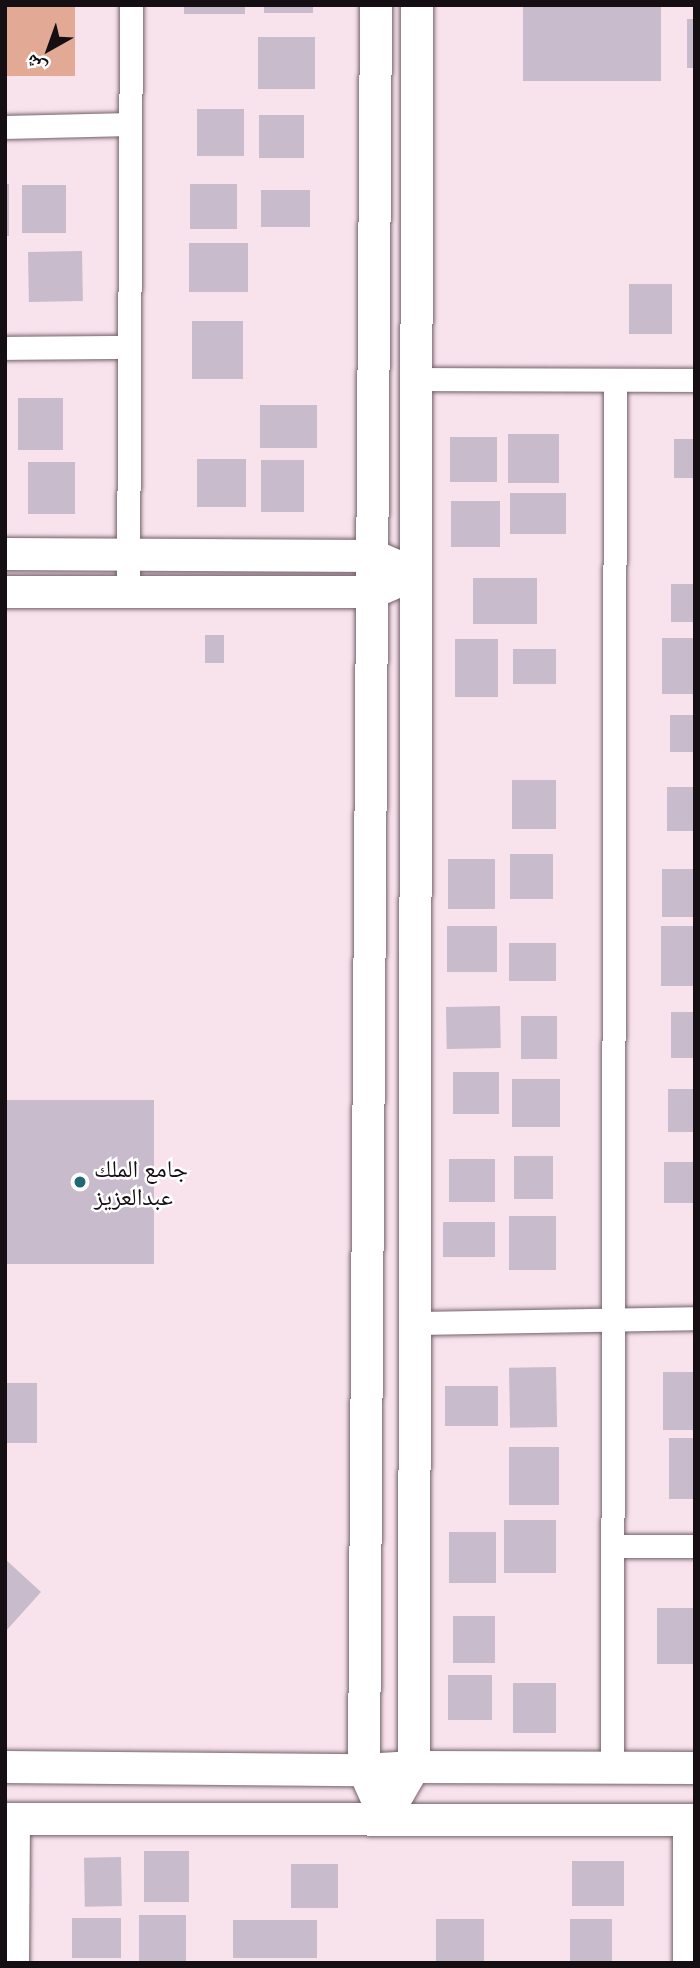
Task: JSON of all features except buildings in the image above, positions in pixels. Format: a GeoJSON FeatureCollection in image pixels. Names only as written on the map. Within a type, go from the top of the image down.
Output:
{"type":"FeatureCollection","features":[{"type":"Feature","properties":{"kind":"street"},"geometry":{"type":"LineString","coordinates":[[128,592],[131,5]]}},
{"type":"Feature","properties":{"kind":"street"},"geometry":{"type":"LineString","coordinates":[[376,5],[364,1770],[385,1817]]}},
{"type":"Feature","properties":{"kind":"street"},"geometry":{"type":"LineString","coordinates":[[385,1817],[414,1767],[417,5]]}},
{"type":"Feature","properties":{"kind":"street"},"geometry":{"type":"LineString","coordinates":[[5,127],[131,124]]}},
{"type":"Feature","properties":{"kind":"street"},"geometry":{"type":"LineString","coordinates":[[5,348],[129,347]]}},
{"type":"Feature","properties":{"kind":"street"},"geometry":{"type":"LineString","coordinates":[[416,379],[695,380]]}},
{"type":"Feature","properties":{"kind":"street"},"geometry":{"type":"LineString","coordinates":[[612,1768],[615,380]]}},
{"type":"Feature","properties":{"kind":"street"},"geometry":{"type":"LineString","coordinates":[[5,554],[374,556],[414,574]]}},
{"type":"Feature","properties":{"kind":"street"},"geometry":{"type":"LineString","coordinates":[[5,592],[374,592],[414,574]]}},
{"type":"Feature","properties":{"kind":"street"},"geometry":{"type":"LineString","coordinates":[[415,1324],[695,1318]]}},
{"type":"Feature","properties":{"kind":"street"},"geometry":{"type":"LineString","coordinates":[[612,1546],[695,1546]]}},
{"type":"Feature","properties":{"kind":"street"},"geometry":{"type":"LineString","coordinates":[[5,1767],[364,1770],[414,1767],[695,1768]]}},
{"type":"Feature","properties":{"kind":"street"},"geometry":{"type":"LineString","coordinates":[[17,1963],[12,1820],[385,1817],[690,1820],[684,1963]]}},
{"type":"Feature","properties":{"kind":"shaded area"},"geometry":{"type":"Polygon","coordinates":[[[5,5],[75,5],[75,76],[5,76],[5,5]]]}},
{"type":"Feature","properties":{"kind":"place","name":"جامع الملك عبدالعزيز"},"geometry":{"type":"Point","coordinates":[80,1182]}}]}
